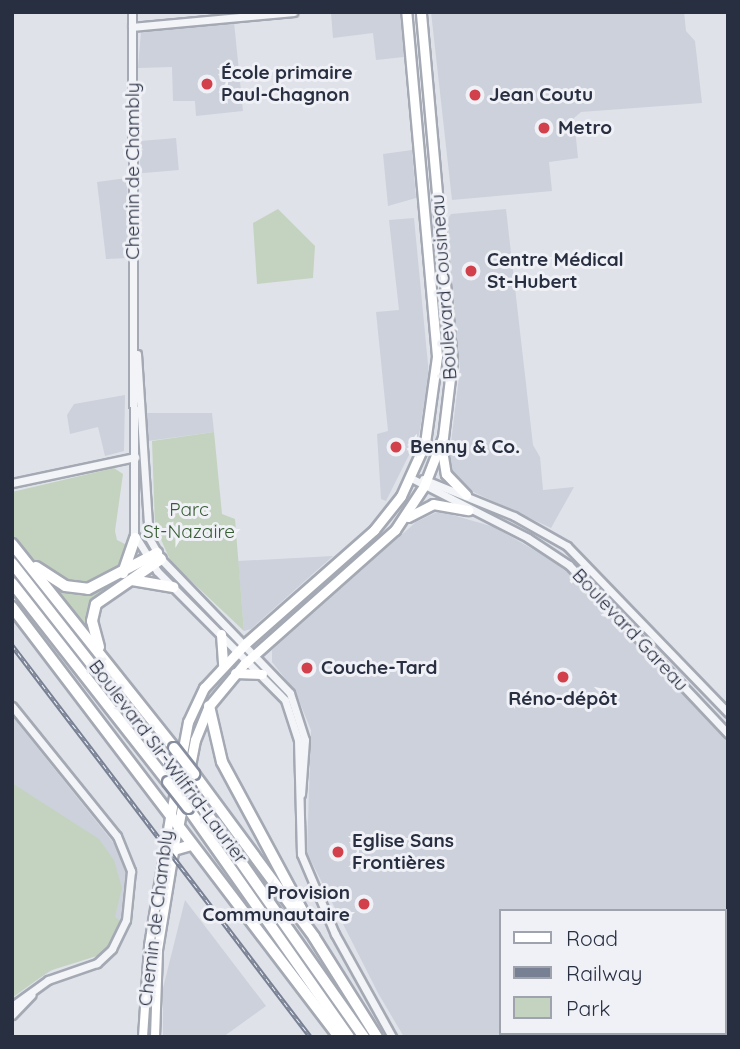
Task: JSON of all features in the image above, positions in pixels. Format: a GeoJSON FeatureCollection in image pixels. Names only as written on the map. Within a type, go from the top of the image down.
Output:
{"type":"FeatureCollection","features":[{"type":"Feature","properties":{"kind":"highway"},"geometry":{"type":"LineString","coordinates":[[128,576],[135,538]]}},
{"type":"Feature","properties":{"kind":"highway"},"geometry":{"type":"LineString","coordinates":[[12,544],[102,654],[194,774],[314,937],[377,1037]]}},
{"type":"Feature","properties":{"kind":"highway"},"geometry":{"type":"LineString","coordinates":[[102,654],[93,629],[94,608],[128,576],[159,556]]}},
{"type":"Feature","properties":{"kind":"highway"},"geometry":{"type":"LineString","coordinates":[[26,561],[77,589],[128,576],[173,587]]}},
{"type":"Feature","properties":{"kind":"highway","name":"Boulevard Sir-Wilfrid-Laurier"},"geometry":{"type":"LineString","coordinates":[[12,563],[191,791],[364,1037]]}},
{"type":"Feature","properties":{"kind":"highway","name":"Boulevard Sir-Wilfrid-Laurier"},"geometry":{"type":"LineString","coordinates":[[12,583],[188,808],[349,1037]]}},
{"type":"Feature","properties":{"kind":"highway"},"geometry":{"type":"LineString","coordinates":[[12,607],[339,1037]]}},
{"type":"Feature","properties":{"kind":"highway"},"geometry":{"type":"LineString","coordinates":[[209,706],[222,762],[314,937]]}},
{"type":"Feature","properties":{"kind":"highway"},"geometry":{"type":"LineString","coordinates":[[174,850],[191,845]]}},
{"type":"Feature","properties":{"kind":"main road","name":"Boulevard Cousineau"},"geometry":{"type":"LineString","coordinates":[[246,643],[369,536],[412,477],[432,418],[437,366],[406,12]]}},
{"type":"Feature","properties":{"kind":"main road","name":"Boulevard Cousineau"},"geometry":{"type":"LineString","coordinates":[[252,657],[376,550],[403,519],[425,483],[442,442],[452,354],[421,12]]}},
{"type":"Feature","properties":{"kind":"main road"},"geometry":{"type":"LineString","coordinates":[[442,442],[446,474],[466,495]]}},
{"type":"Feature","properties":{"kind":"main road"},"geometry":{"type":"LineString","coordinates":[[403,519],[433,504],[468,510]]}},
{"type":"Feature","properties":{"kind":"main road"},"geometry":{"type":"LineString","coordinates":[[221,634],[223,665]]}},
{"type":"Feature","properties":{"kind":"main road","name":"Chemin de Chambly"},"geometry":{"type":"LineString","coordinates":[[144,1037],[147,961],[170,818],[191,713],[223,665],[246,643]]}},
{"type":"Feature","properties":{"kind":"main road","name":"Chemin de Chambly"},"geometry":{"type":"LineString","coordinates":[[155,1037],[156,963],[195,740],[209,706],[234,673],[252,657]]}},
{"type":"Feature","properties":{"kind":"main road"},"geometry":{"type":"LineString","coordinates":[[234,673],[262,674]]}},
{"type":"Feature","properties":{"kind":"street","name":"Chemin de Chambly"},"geometry":{"type":"LineString","coordinates":[[132,12],[132,457],[135,538],[150,563],[238,650]]}},
{"type":"Feature","properties":{"kind":"street"},"geometry":{"type":"LineString","coordinates":[[132,27],[293,12]]}},
{"type":"Feature","properties":{"kind":"street","name":"Chemin de Chambly"},"geometry":{"type":"LineString","coordinates":[[134,329],[143,457],[144,516],[159,556],[246,643]]}},
{"type":"Feature","properties":{"kind":"street"},"geometry":{"type":"LineString","coordinates":[[12,483],[132,457],[143,457]]}},
{"type":"Feature","properties":{"kind":"street","name":"Boulevard Gareau"},"geometry":{"type":"LineString","coordinates":[[412,477],[468,510],[528,538],[578,573],[728,734]]}},
{"type":"Feature","properties":{"kind":"street","name":"Boulevard Gareau"},"geometry":{"type":"LineString","coordinates":[[425,483],[466,495],[537,527],[586,562],[728,713]]}},
{"type":"Feature","properties":{"kind":"street"},"geometry":{"type":"LineString","coordinates":[[246,643],[262,674],[285,700],[295,726],[297,822],[304,863],[328,919],[392,1037]]}},
{"type":"Feature","properties":{"kind":"street"},"geometry":{"type":"LineString","coordinates":[[238,650],[252,657],[287,688],[302,720],[306,753],[297,822]]}},
{"type":"Feature","properties":{"kind":"street"},"geometry":{"type":"LineString","coordinates":[[12,706],[117,836],[131,871],[126,920],[113,949],[97,963],[55,976],[12,1006]]}},
{"type":"Feature","properties":{"kind":"street"},"geometry":{"type":"LineString","coordinates":[[12,1015],[36,989]]}},
{"type":"Feature","properties":{"kind":"shaded area"},"geometry":{"type":"Polygon","coordinates":[[[400,12],[404,57],[376,60],[373,33],[333,38],[331,13],[400,12]]]}},
{"type":"Feature","properties":{"kind":"shaded area"},"geometry":{"type":"Polygon","coordinates":[[[431,12],[684,12],[686,31],[695,41],[702,103],[581,112],[574,118],[578,158],[549,162],[552,191],[452,200],[431,12]]]}},
{"type":"Feature","properties":{"kind":"shaded area","name":"École primaire Paul-Chagnon"},"geometry":{"type":"Polygon","coordinates":[[[234,22],[243,111],[196,116],[195,101],[173,101],[172,67],[138,68],[141,32],[234,22]]]}},
{"type":"Feature","properties":{"kind":"shaded area"},"geometry":{"type":"Polygon","coordinates":[[[176,138],[179,170],[141,173],[138,141],[176,138]]]}},
{"type":"Feature","properties":{"kind":"shaded area"},"geometry":{"type":"Polygon","coordinates":[[[412,150],[416,198],[388,206],[383,154],[412,150]]]}},
{"type":"Feature","properties":{"kind":"shaded area"},"geometry":{"type":"Polygon","coordinates":[[[127,178],[129,258],[106,259],[97,182],[127,178]]]}},
{"type":"Feature","properties":{"kind":"shaded area"},"geometry":{"type":"Polygon","coordinates":[[[506,209],[533,445],[540,457],[543,490],[574,487],[551,528],[471,491],[448,467],[460,369],[447,220],[451,214],[506,209]]]}},
{"type":"Feature","properties":{"kind":"shaded area"},"geometry":{"type":"Polygon","coordinates":[[[414,218],[429,375],[419,435],[386,501],[381,499],[377,434],[388,431],[376,312],[399,310],[389,220],[414,218]]]}},
{"type":"Feature","properties":{"kind":"shaded area"},"geometry":{"type":"Polygon","coordinates":[[[125,395],[124,451],[105,456],[98,427],[70,434],[67,415],[74,404],[125,395]]]}},
{"type":"Feature","properties":{"kind":"shaded area"},"geometry":{"type":"Polygon","coordinates":[[[146,413],[212,413],[214,432],[148,441],[146,413]]]}},
{"type":"Feature","properties":{"kind":"shaded area"},"geometry":{"type":"Polygon","coordinates":[[[439,511],[494,527],[555,562],[592,593],[728,743],[728,1037],[404,1037],[378,993],[307,853],[311,730],[295,691],[272,662],[272,650],[416,522],[439,511]]]}},
{"type":"Feature","properties":{"kind":"shaded area"},"geometry":{"type":"Polygon","coordinates":[[[333,556],[251,629],[244,631],[238,561],[333,556]]]}},
{"type":"Feature","properties":{"kind":"shaded area"},"geometry":{"type":"Polygon","coordinates":[[[12,716],[124,856],[132,890],[123,924],[12,996],[12,716]]]}},
{"type":"Feature","properties":{"kind":"shaded area"},"geometry":{"type":"Polygon","coordinates":[[[185,900],[266,1006],[223,1037],[163,1037],[163,988],[185,900]]]}},
{"type":"Feature","properties":{"kind":"green space"},"geometry":{"type":"Polygon","coordinates":[[[278,209],[315,246],[313,278],[257,284],[253,223],[278,209]]]}},
{"type":"Feature","properties":{"kind":"green space"},"geometry":{"type":"Polygon","coordinates":[[[435,266],[447,358],[441,425],[444,372],[435,266]]]}},
{"type":"Feature","properties":{"kind":"green space","name":"Parc St-Nazaire"},"geometry":{"type":"Polygon","coordinates":[[[214,432],[222,514],[235,519],[244,631],[171,562],[155,526],[152,441],[214,432]]]}},
{"type":"Feature","properties":{"kind":"green space"},"geometry":{"type":"Polygon","coordinates":[[[114,468],[123,474],[115,531],[117,540],[127,545],[122,563],[86,586],[44,571],[12,535],[12,492],[114,468]]]}},
{"type":"Feature","properties":{"kind":"green space"},"geometry":{"type":"Polygon","coordinates":[[[145,569],[97,598],[88,631],[40,572],[94,591],[145,569]]]}},
{"type":"Feature","properties":{"kind":"green space"},"geometry":{"type":"Polygon","coordinates":[[[12,783],[99,839],[114,860],[122,888],[115,917],[124,924],[103,954],[49,971],[12,998],[12,783]]]}},
{"type":"Feature","properties":{"kind":"railway"},"geometry":{"type":"LineString","coordinates":[[12,645],[311,1037]]}},
{"type":"Feature","properties":{"kind":"place","name":"École primaire Paul-Chagnon"},"geometry":{"type":"Point","coordinates":[207,84]}},
{"type":"Feature","properties":{"kind":"place","name":"Jean Coutu"},"geometry":{"type":"Point","coordinates":[475,95]}},
{"type":"Feature","properties":{"kind":"place","name":"Metro"},"geometry":{"type":"Point","coordinates":[544,128]}},
{"type":"Feature","properties":{"kind":"place","name":"Centre Médical St-Hubert"},"geometry":{"type":"Point","coordinates":[471,271]}},
{"type":"Feature","properties":{"kind":"place","name":"Benny & Co."},"geometry":{"type":"Point","coordinates":[396,447]}},
{"type":"Feature","properties":{"kind":"place","name":"Couche-Tard"},"geometry":{"type":"Point","coordinates":[307,668]}},
{"type":"Feature","properties":{"kind":"place","name":"Réno-dépôt"},"geometry":{"type":"Point","coordinates":[563,677]}},
{"type":"Feature","properties":{"kind":"place","name":"Eglise Sans Frontières"},"geometry":{"type":"Point","coordinates":[338,852]}},
{"type":"Feature","properties":{"kind":"place","name":"Provision Communautaire"},"geometry":{"type":"Point","coordinates":[364,904]}}]}
